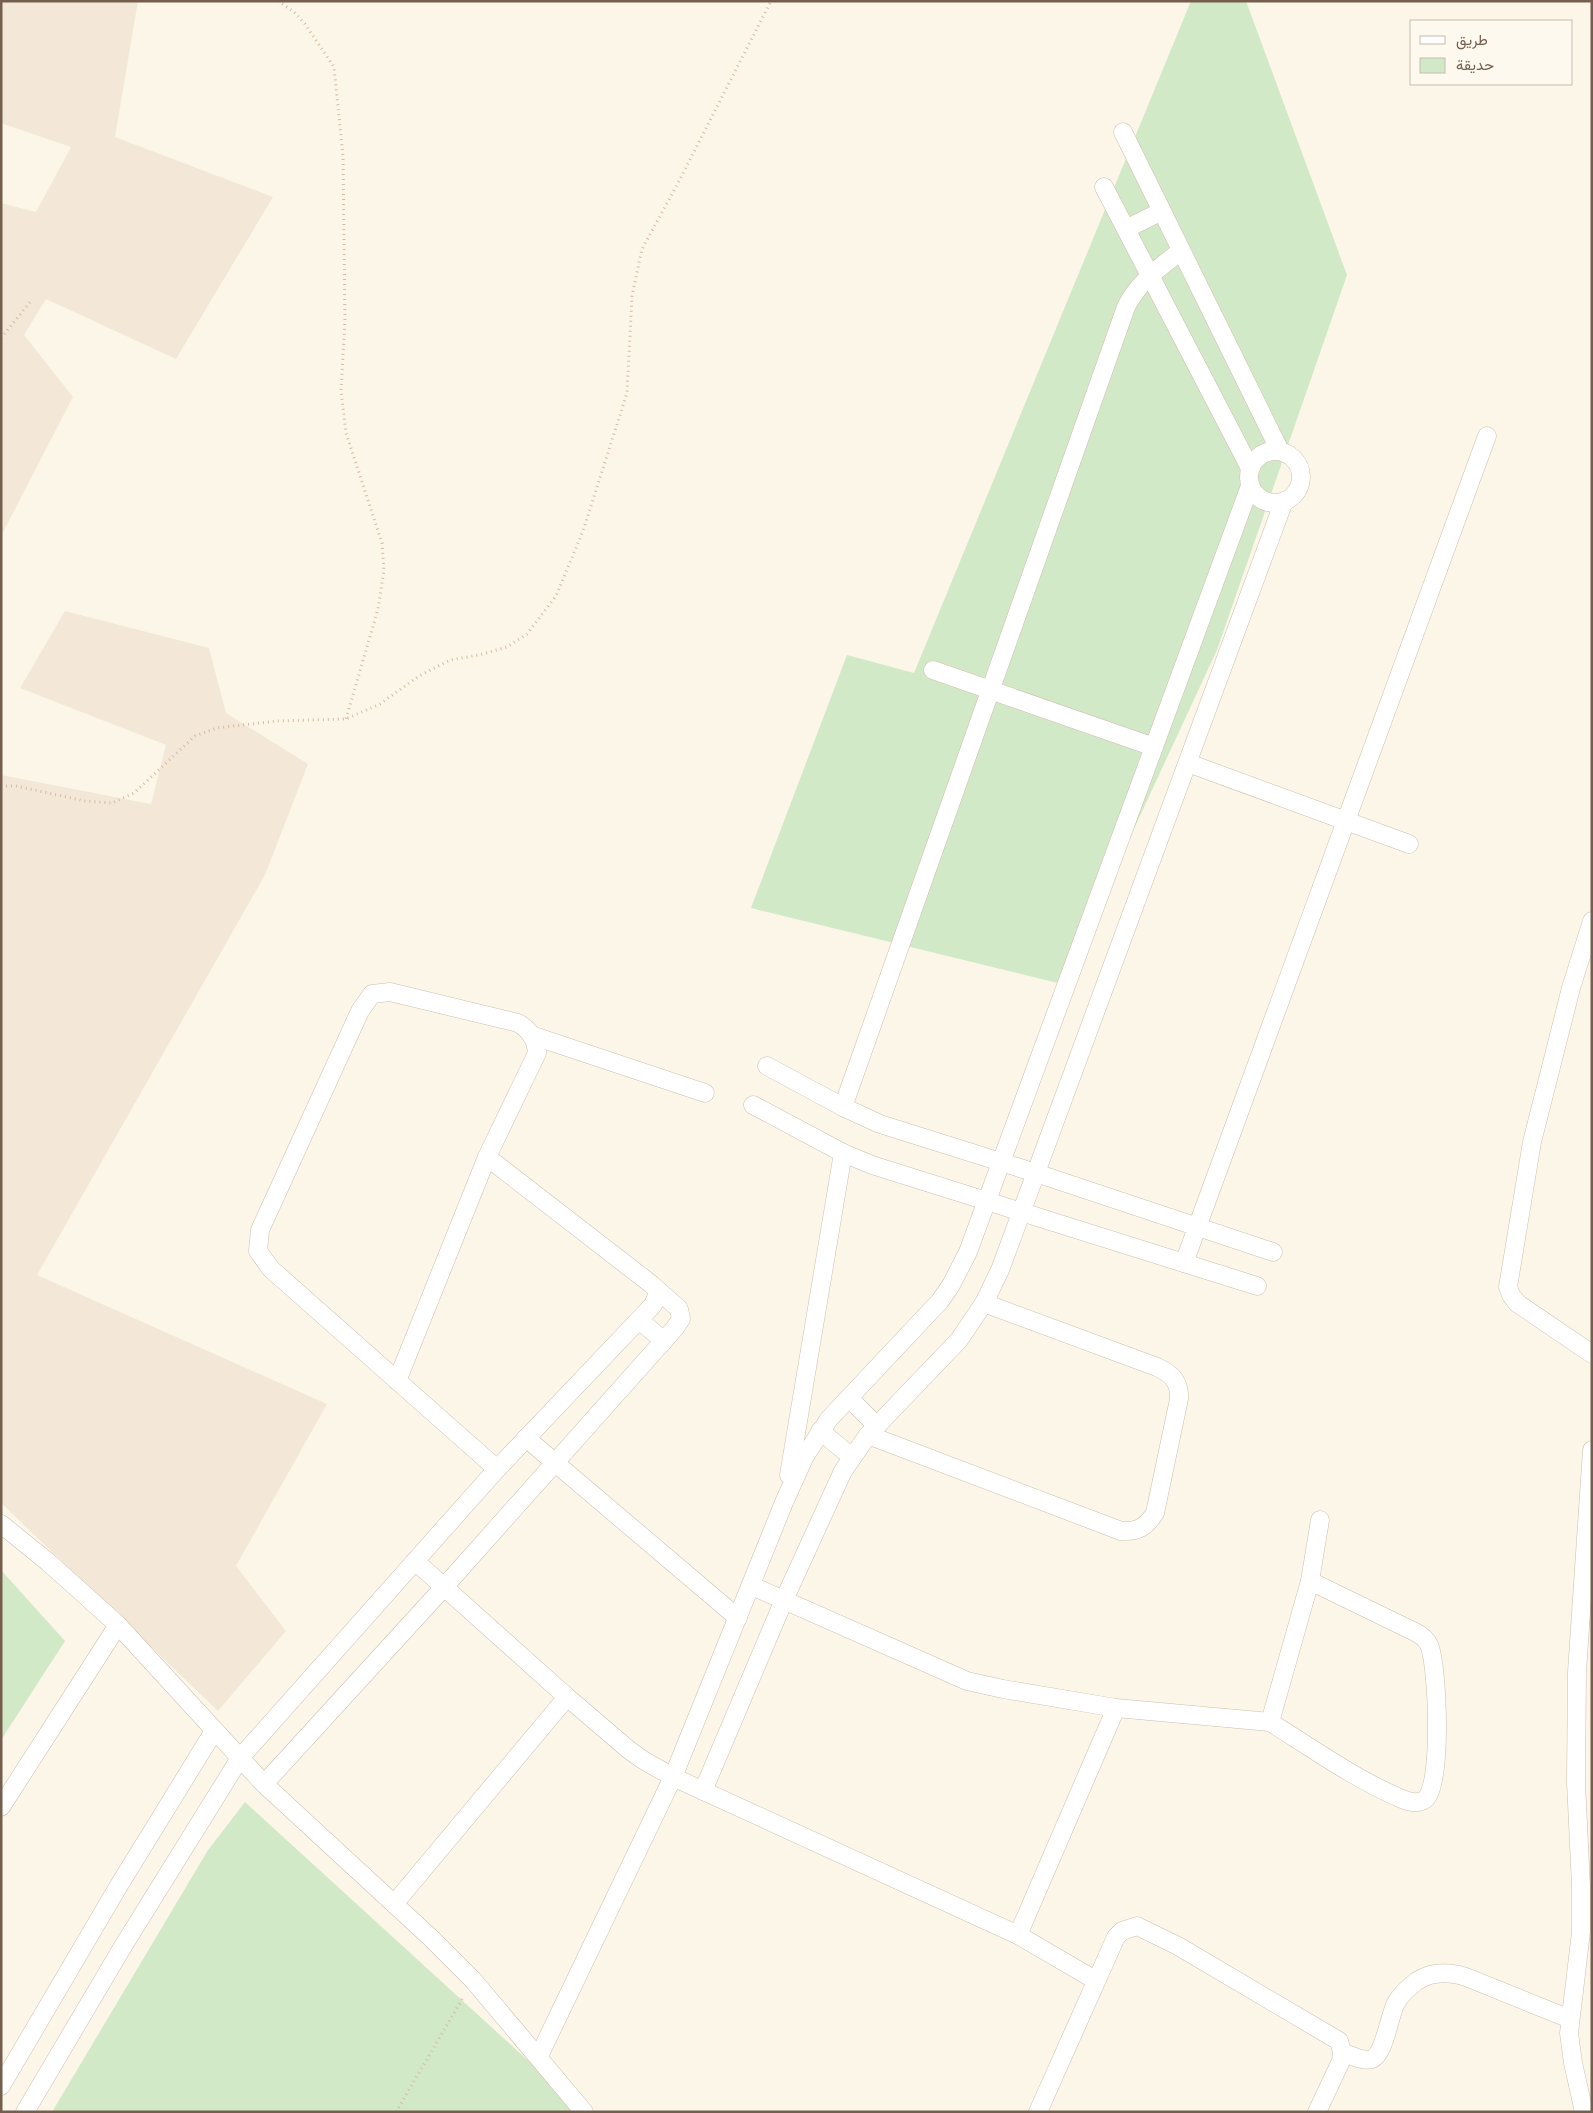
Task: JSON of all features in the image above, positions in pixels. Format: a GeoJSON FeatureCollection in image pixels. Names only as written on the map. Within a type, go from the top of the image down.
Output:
{"type":"FeatureCollection","features":[{"type":"Feature","properties":{"kind":"street"},"geometry":{"type":"LineString","coordinates":[[1123,132],[1280,451]]}},
{"type":"Feature","properties":{"kind":"street"},"geometry":{"type":"LineString","coordinates":[[1104,187],[1250,468]]}},
{"type":"Feature","properties":{"kind":"street"},"geometry":{"type":"LineString","coordinates":[[1126,229],[1162,211]]}},
{"type":"Feature","properties":{"kind":"street"},"geometry":{"type":"LineString","coordinates":[[843,1107],[1126,307],[1137,287],[1181,250]]}},
{"type":"Feature","properties":{"kind":"street"},"geometry":{"type":"LineString","coordinates":[[1184,1263],[1487,436]]}},
{"type":"Feature","properties":{"kind":"street"},"geometry":{"type":"LineString","coordinates":[[539,2056],[673,1777],[752,1586],[785,1500],[805,1456],[820,1431],[928,1315],[951,1285],[968,1252],[1250,486],[1250,468],[1254,459],[1271,450],[1289,454],[1300,470],[1298,488],[1292,496],[1284,501],[1268,502],[1260,498],[1250,486]]}},
{"type":"Feature","properties":{"kind":"street"},"geometry":{"type":"LineString","coordinates":[[703,1791],[784,1600],[836,1487],[852,1457],[872,1430],[959,1340],[984,1302],[1000,1270],[1284,501]]}},
{"type":"Feature","properties":{"kind":"street"},"geometry":{"type":"LineString","coordinates":[[933,670],[1154,747]]}},
{"type":"Feature","properties":{"kind":"street"},"geometry":{"type":"LineString","coordinates":[[1188,763],[1409,844]]}},
{"type":"Feature","properties":{"kind":"street"},"geometry":{"type":"LineString","coordinates":[[1592,921],[1570,988],[1532,1142],[1508,1287],[1517,1303],[1592,1354]]}},
{"type":"Feature","properties":{"kind":"street"},"geometry":{"type":"LineString","coordinates":[[397,1381],[487,1157],[536,1058],[536,1044],[532,1035],[518,1023],[390,992],[372,994],[360,1011],[260,1230],[258,1251],[271,1269],[397,1381],[497,1469]]}},
{"type":"Feature","properties":{"kind":"street"},"geometry":{"type":"LineString","coordinates":[[532,1035],[705,1093]]}},
{"type":"Feature","properties":{"kind":"street"},"geometry":{"type":"LineString","coordinates":[[767,1066],[843,1107],[898,1131],[1002,1162],[1273,1252]]}},
{"type":"Feature","properties":{"kind":"street"},"geometry":{"type":"LineString","coordinates":[[753,1105],[843,1153],[872,1165],[1257,1286]]}},
{"type":"Feature","properties":{"kind":"street"},"geometry":{"type":"LineString","coordinates":[[785,1500],[843,1153]]}},
{"type":"Feature","properties":{"kind":"street"},"geometry":{"type":"LineString","coordinates":[[264,1784],[445,1586],[664,1341],[679,1323],[682,1315],[651,1284],[487,1157]]}},
{"type":"Feature","properties":{"kind":"street"},"geometry":{"type":"LineString","coordinates":[[25,2112],[127,1940],[240,1758],[497,1469],[639,1320],[656,1301],[658,1292]]}},
{"type":"Feature","properties":{"kind":"street"},"geometry":{"type":"LineString","coordinates":[[849,1398],[872,1430],[1121,1531],[1132,1532],[1142,1529],[1150,1522],[1155,1513],[1179,1399],[1178,1385],[1175,1379],[1170,1373],[1157,1367],[984,1302]]}},
{"type":"Feature","properties":{"kind":"street"},"geometry":{"type":"LineString","coordinates":[[639,1320],[664,1341]]}},
{"type":"Feature","properties":{"kind":"street"},"geometry":{"type":"LineString","coordinates":[[820,1431],[852,1457]]}},
{"type":"Feature","properties":{"kind":"street"},"geometry":{"type":"LineString","coordinates":[[526,1438],[738,1618]]}},
{"type":"Feature","properties":{"kind":"street"},"geometry":{"type":"LineString","coordinates":[[1586,2107],[1570,2048],[1570,2019],[1581,1932],[1581,1886],[1576,1782],[1584,1674],[1592,1450]]}},
{"type":"Feature","properties":{"kind":"street"},"geometry":{"type":"LineString","coordinates":[[1270,1722],[1310,1581],[1320,1520]]}},
{"type":"Feature","properties":{"kind":"street"},"geometry":{"type":"LineString","coordinates":[[1,1524],[48,1562],[118,1625],[264,1784],[473,1980],[539,2056],[584,2112]]}},
{"type":"Feature","properties":{"kind":"street"},"geometry":{"type":"LineString","coordinates":[[415,1561],[629,1750],[673,1777],[1018,1935],[1095,1980]]}},
{"type":"Feature","properties":{"kind":"street"},"geometry":{"type":"LineString","coordinates":[[752,1586],[967,1681],[1116,1708],[1270,1722],[1347,1770],[1403,1800],[1421,1802],[1431,1794],[1435,1772],[1436,1687],[1429,1645],[1424,1637],[1415,1632],[1310,1581]]}},
{"type":"Feature","properties":{"kind":"street"},"geometry":{"type":"LineString","coordinates":[[1,1807],[118,1625]]}},
{"type":"Feature","properties":{"kind":"street"},"geometry":{"type":"LineString","coordinates":[[394,1904],[567,1697]]}},
{"type":"Feature","properties":{"kind":"street"},"geometry":{"type":"LineString","coordinates":[[1018,1935],[1116,1708]]}},
{"type":"Feature","properties":{"kind":"street"},"geometry":{"type":"LineString","coordinates":[[1,2086],[118,1887],[214,1731]]}},
{"type":"Feature","properties":{"kind":"street"},"geometry":{"type":"LineString","coordinates":[[1038,2112],[1095,1980],[1116,1937],[1122,1931],[1137,1926],[1178,1946],[1339,2041],[1342,2052],[1341,2061],[1317,2112]]}},
{"type":"Feature","properties":{"kind":"street"},"geometry":{"type":"LineString","coordinates":[[1342,2052],[1368,2060],[1376,2056],[1381,2048],[1396,2004],[1402,1994],[1420,1979],[1437,1974],[1455,1974],[1466,1977],[1570,2019]]}},
{"type":"Feature","properties":{"kind":"path"},"geometry":{"type":"LineString","coordinates":[[278,1],[294,12],[305,24],[334,67],[343,156],[345,321],[341,390],[346,433],[382,543],[384,570],[378,609],[346,719]]}},
{"type":"Feature","properties":{"kind":"path"},"geometry":{"type":"LineString","coordinates":[[1,786],[16,786],[85,800],[112,803],[134,793],[195,736],[218,728],[276,721],[346,719],[380,704],[419,676],[450,660],[479,655],[507,647],[527,634],[556,596],[584,531],[627,393],[632,296],[642,249],[677,185],[771,1]]}},
{"type":"Feature","properties":{"kind":"path"},"geometry":{"type":"LineString","coordinates":[[1,338],[30,302]]}},
{"type":"Feature","properties":{"kind":"path"},"geometry":{"type":"LineString","coordinates":[[396,2112],[473,1980]]}},
{"type":"Feature","properties":{"kind":"shaded area"},"geometry":{"type":"Polygon","coordinates":[[[1,1],[138,1],[115,137],[273,197],[176,359],[46,299],[24,335],[73,397],[1,536],[1,203],[36,212],[71,147],[1,123],[1,1]]]}},
{"type":"Feature","properties":{"kind":"shaded area"},"geometry":{"type":"Polygon","coordinates":[[[65,611],[209,648],[226,713],[308,764],[265,875],[37,1275],[327,1404],[236,1566],[286,1631],[218,1711],[1,1503],[1,775],[151,804],[166,745],[20,688],[65,611]]]}},
{"type":"Feature","properties":{"kind":"green space"},"geometry":{"type":"Polygon","coordinates":[[[1191,1],[1246,1],[1347,275],[1217,650],[1062,984],[751,908],[847,655],[914,673],[1191,1]]]}},
{"type":"Feature","properties":{"kind":"green space"},"geometry":{"type":"Polygon","coordinates":[[[1,1570],[65,1641],[1,1740],[1,1570]]]}},
{"type":"Feature","properties":{"kind":"green space"},"geometry":{"type":"Polygon","coordinates":[[[245,1802],[534,2066],[573,2112],[52,2112],[208,1850],[245,1802]]]}}]}
